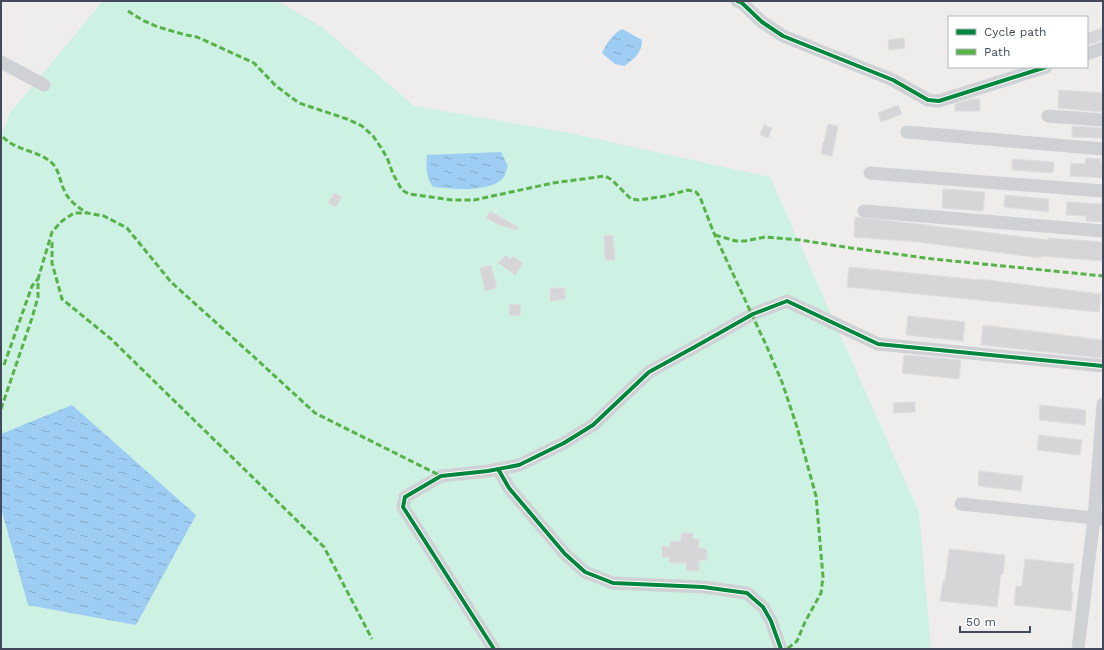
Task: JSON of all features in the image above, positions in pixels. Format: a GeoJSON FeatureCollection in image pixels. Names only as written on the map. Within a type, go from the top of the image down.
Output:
{"type":"FeatureCollection","features":[{"type":"Feature","properties":{"kind":"street"},"geometry":{"type":"LineString","coordinates":[[737,1],[742,3],[762,22],[783,36],[893,80],[928,100],[939,101],[1043,68]]}},
{"type":"Feature","properties":{"kind":"street"},"geometry":{"type":"LineString","coordinates":[[1088,54],[1103,48]]}},
{"type":"Feature","properties":{"kind":"street"},"geometry":{"type":"LineString","coordinates":[[1,62],[44,85]]}},
{"type":"Feature","properties":{"kind":"street"},"geometry":{"type":"LineString","coordinates":[[1048,116],[1103,120]]}},
{"type":"Feature","properties":{"kind":"street"},"geometry":{"type":"LineString","coordinates":[[907,132],[1103,149]]}},
{"type":"Feature","properties":{"kind":"street"},"geometry":{"type":"LineString","coordinates":[[870,173],[1103,191]]}},
{"type":"Feature","properties":{"kind":"street"},"geometry":{"type":"LineString","coordinates":[[864,211],[1103,231]]}},
{"type":"Feature","properties":{"kind":"street"},"geometry":{"type":"LineString","coordinates":[[494,649],[402,507],[405,497],[441,476],[519,465],[564,443],[594,425],[649,372],[753,314],[788,301],[878,344],[1103,366]]}},
{"type":"Feature","properties":{"kind":"street"},"geometry":{"type":"LineString","coordinates":[[1078,649],[1098,519],[1103,404]]}},
{"type":"Feature","properties":{"kind":"street"},"geometry":{"type":"LineString","coordinates":[[498,469],[509,488],[565,554],[585,572],[613,583],[703,587],[747,593],[763,607],[771,621],[781,649]]}},
{"type":"Feature","properties":{"kind":"street"},"geometry":{"type":"LineString","coordinates":[[961,504],[1098,519]]}},
{"type":"Feature","properties":{"kind":"green space"},"geometry":{"type":"Polygon","coordinates":[[[103,1],[278,1],[323,28],[414,106],[565,132],[770,177],[919,512],[931,649],[1,649],[1,135],[10,113],[103,1]]]}},
{"type":"Feature","properties":{"kind":"water"},"geometry":{"type":"Polygon","coordinates":[[[622,29],[642,40],[641,49],[639,52],[624,66],[615,64],[602,53],[613,36],[622,29]]]}},
{"type":"Feature","properties":{"kind":"water"},"geometry":{"type":"Polygon","coordinates":[[[501,152],[508,166],[503,178],[497,183],[480,188],[450,189],[433,187],[429,180],[427,155],[501,152]]]}},
{"type":"Feature","properties":{"kind":"water"},"geometry":{"type":"Polygon","coordinates":[[[72,405],[196,515],[136,625],[28,605],[1,508],[1,434],[72,405]]]}},
{"type":"Feature","properties":{"kind":"building"},"geometry":{"type":"Polygon","coordinates":[[[1103,28],[1103,40],[1088,45],[1088,33],[1103,28]]]}},
{"type":"Feature","properties":{"kind":"building"},"geometry":{"type":"Polygon","coordinates":[[[904,38],[905,48],[889,50],[888,40],[904,38]]]}},
{"type":"Feature","properties":{"kind":"building"},"geometry":{"type":"Polygon","coordinates":[[[1059,90],[1103,93],[1103,112],[1058,108],[1059,90]]]}},
{"type":"Feature","properties":{"kind":"building"},"geometry":{"type":"Polygon","coordinates":[[[971,99],[980,99],[980,111],[955,111],[955,104],[971,99]]]}},
{"type":"Feature","properties":{"kind":"building"},"geometry":{"type":"Polygon","coordinates":[[[898,105],[902,114],[881,122],[878,113],[898,105]]]}},
{"type":"Feature","properties":{"kind":"building"},"geometry":{"type":"Polygon","coordinates":[[[828,124],[838,126],[832,156],[821,154],[828,124]]]}},
{"type":"Feature","properties":{"kind":"building"},"geometry":{"type":"Polygon","coordinates":[[[764,125],[772,128],[768,138],[760,135],[764,125]]]}},
{"type":"Feature","properties":{"kind":"building"},"geometry":{"type":"Polygon","coordinates":[[[1072,126],[1103,128],[1103,138],[1072,137],[1072,126]]]}},
{"type":"Feature","properties":{"kind":"building"},"geometry":{"type":"Polygon","coordinates":[[[1086,158],[1101,159],[1101,165],[1103,165],[1103,178],[1070,176],[1071,163],[1085,164],[1086,158]]]}},
{"type":"Feature","properties":{"kind":"building"},"geometry":{"type":"Polygon","coordinates":[[[1012,159],[1054,162],[1053,173],[1012,170],[1012,159]]]}},
{"type":"Feature","properties":{"kind":"building"},"geometry":{"type":"Polygon","coordinates":[[[943,189],[985,192],[983,211],[942,208],[943,189]]]}},
{"type":"Feature","properties":{"kind":"building"},"geometry":{"type":"Polygon","coordinates":[[[334,193],[342,197],[336,207],[328,203],[334,193]]]}},
{"type":"Feature","properties":{"kind":"building"},"geometry":{"type":"Polygon","coordinates":[[[1005,195],[1049,199],[1048,212],[1004,207],[1005,195]]]}},
{"type":"Feature","properties":{"kind":"building"},"geometry":{"type":"Polygon","coordinates":[[[1067,202],[1103,204],[1103,222],[1086,221],[1086,216],[1066,215],[1067,202]]]}},
{"type":"Feature","properties":{"kind":"building"},"geometry":{"type":"Polygon","coordinates":[[[490,211],[518,227],[517,230],[499,225],[486,218],[490,211]]]}},
{"type":"Feature","properties":{"kind":"building"},"geometry":{"type":"Polygon","coordinates":[[[855,217],[1048,240],[1048,238],[1103,242],[1103,261],[1041,256],[1041,258],[918,242],[854,237],[855,217]]]}},
{"type":"Feature","properties":{"kind":"building"},"geometry":{"type":"Polygon","coordinates":[[[613,235],[615,260],[605,260],[604,236],[613,235]]]}},
{"type":"Feature","properties":{"kind":"building"},"geometry":{"type":"Polygon","coordinates":[[[506,255],[510,260],[513,256],[523,263],[515,275],[498,263],[506,255]]]}},
{"type":"Feature","properties":{"kind":"building"},"geometry":{"type":"Polygon","coordinates":[[[491,265],[497,288],[485,291],[480,268],[491,265]]]}},
{"type":"Feature","properties":{"kind":"building"},"geometry":{"type":"Polygon","coordinates":[[[849,267],[979,279],[1101,294],[1099,312],[847,287],[849,267]]]}},
{"type":"Feature","properties":{"kind":"building"},"geometry":{"type":"Polygon","coordinates":[[[550,288],[565,288],[565,299],[550,301],[550,288]]]}},
{"type":"Feature","properties":{"kind":"building"},"geometry":{"type":"Polygon","coordinates":[[[510,304],[521,305],[520,316],[509,315],[510,304]]]}},
{"type":"Feature","properties":{"kind":"building"},"geometry":{"type":"Polygon","coordinates":[[[908,316],[965,322],[963,341],[906,335],[908,316]]]}},
{"type":"Feature","properties":{"kind":"building"},"geometry":{"type":"Polygon","coordinates":[[[983,325],[1103,340],[1101,358],[981,345],[983,325]]]}},
{"type":"Feature","properties":{"kind":"building"},"geometry":{"type":"Polygon","coordinates":[[[904,355],[961,360],[959,379],[902,373],[904,355]]]}},
{"type":"Feature","properties":{"kind":"building"},"geometry":{"type":"Polygon","coordinates":[[[915,402],[915,412],[894,413],[893,403],[915,402]]]}},
{"type":"Feature","properties":{"kind":"building"},"geometry":{"type":"Polygon","coordinates":[[[1040,405],[1086,410],[1085,425],[1039,420],[1040,405]]]}},
{"type":"Feature","properties":{"kind":"building"},"geometry":{"type":"Polygon","coordinates":[[[1039,435],[1082,440],[1080,455],[1037,450],[1039,435]]]}},
{"type":"Feature","properties":{"kind":"building"},"geometry":{"type":"Polygon","coordinates":[[[979,471],[1023,476],[1021,491],[978,486],[979,471]]]}},
{"type":"Feature","properties":{"kind":"building"},"geometry":{"type":"Polygon","coordinates":[[[681,533],[693,533],[693,539],[699,539],[699,548],[707,549],[707,560],[699,560],[699,571],[686,571],[686,563],[669,563],[669,557],[662,557],[662,546],[670,547],[670,541],[681,541],[681,533]]]}},
{"type":"Feature","properties":{"kind":"building"},"geometry":{"type":"Polygon","coordinates":[[[949,549],[1005,555],[997,607],[940,601],[943,581],[945,581],[949,549]]]}},
{"type":"Feature","properties":{"kind":"building"},"geometry":{"type":"Polygon","coordinates":[[[1025,559],[1074,564],[1071,592],[1073,592],[1071,611],[1014,605],[1016,586],[1022,586],[1025,559]]]}},
{"type":"Feature","properties":{"kind":"marked path"},"geometry":{"type":"LineString","coordinates":[[128,11],[142,20],[158,27],[197,37],[254,63],[276,86],[299,103],[347,119],[362,126],[373,136],[382,149],[402,190],[409,194],[452,200],[474,200],[553,183],[605,176],[612,180],[631,199],[639,200],[666,196],[688,190],[696,192],[700,197],[713,231],[782,382],[797,427],[816,496],[823,577],[821,593],[805,622],[797,641],[787,649]]}},
{"type":"Feature","properties":{"kind":"marked path"},"geometry":{"type":"LineString","coordinates":[[3,137],[8,142],[40,155],[52,163],[57,170],[63,188],[69,199],[87,213]]}},
{"type":"Feature","properties":{"kind":"marked path"},"geometry":{"type":"LineString","coordinates":[[1,409],[32,318],[38,297],[38,279],[52,232],[62,221],[74,213],[87,213],[104,216],[127,228],[171,282],[315,413],[441,476]]}},
{"type":"Feature","properties":{"kind":"marked path"},"geometry":{"type":"LineString","coordinates":[[715,235],[736,241],[745,241],[765,237],[800,240],[933,259],[1103,276]]}},
{"type":"Feature","properties":{"kind":"marked path"},"geometry":{"type":"LineString","coordinates":[[52,242],[52,263],[62,299],[111,339],[324,547],[372,639]]}},
{"type":"Feature","properties":{"kind":"marked path"},"geometry":{"type":"LineString","coordinates":[[4,365],[32,286],[38,279]]}},
{"type":"Feature","properties":{"kind":"cycle path"},"geometry":{"type":"LineString","coordinates":[[737,1],[742,3],[762,22],[783,36],[893,80],[928,100],[939,101],[1043,68]]}},
{"type":"Feature","properties":{"kind":"cycle path"},"geometry":{"type":"LineString","coordinates":[[494,649],[403,507],[405,497],[441,476],[488,471],[519,465],[564,443],[593,425],[649,372],[753,314],[787,301],[878,344],[1103,366]]}},
{"type":"Feature","properties":{"kind":"cycle path"},"geometry":{"type":"LineString","coordinates":[[498,469],[509,488],[565,554],[585,572],[613,583],[703,587],[747,593],[763,607],[771,621],[781,649]]}}]}
